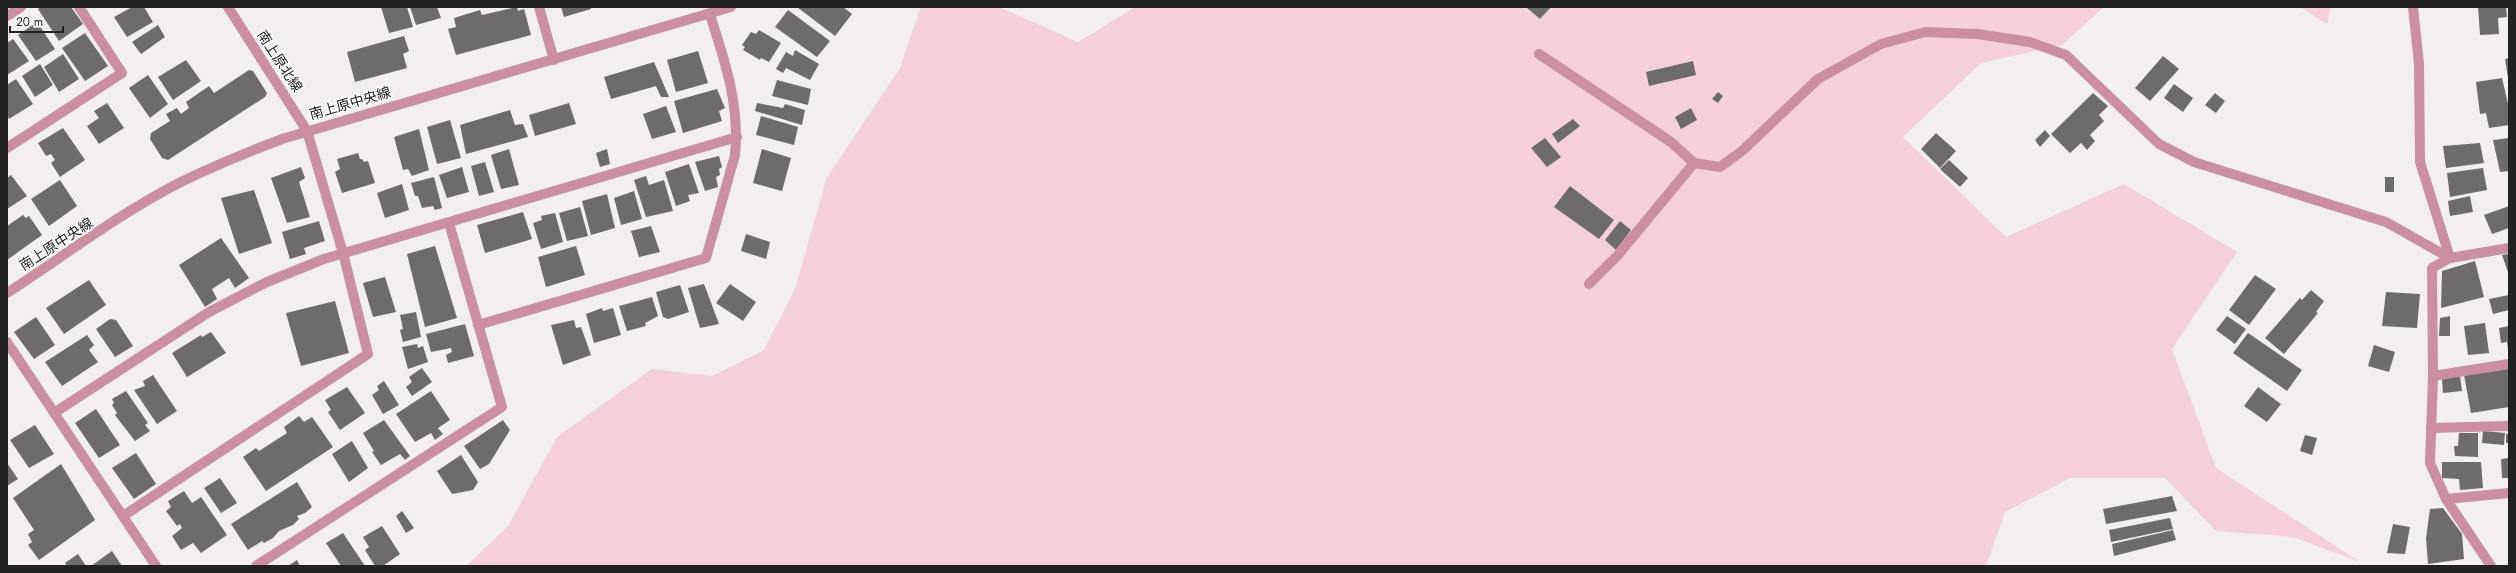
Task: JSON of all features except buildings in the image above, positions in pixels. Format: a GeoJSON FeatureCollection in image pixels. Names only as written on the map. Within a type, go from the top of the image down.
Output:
{"type":"FeatureCollection","features":[{"type":"Feature","properties":{"kind":"street"},"geometry":{"type":"LineString","coordinates":[[7,16],[21,7]]}},
{"type":"Feature","properties":{"kind":"street"},"geometry":{"type":"LineString","coordinates":[[7,148],[122,73],[79,7]]}},
{"type":"Feature","properties":{"kind":"street","name":"南上原北線"},"geometry":{"type":"LineString","coordinates":[[123,516],[368,354],[343,254],[307,131],[228,7]]}},
{"type":"Feature","properties":{"kind":"street"},"geometry":{"type":"LineString","coordinates":[[539,7],[554,60]]}},
{"type":"Feature","properties":{"kind":"street","name":"南上原中央線"},"geometry":{"type":"LineString","coordinates":[[7,293],[140,207],[180,183],[222,163],[307,131],[710,15],[731,7]]}},
{"type":"Feature","properties":{"kind":"street"},"geometry":{"type":"LineString","coordinates":[[2413,7],[2419,64],[2420,162],[2450,258]]}},
{"type":"Feature","properties":{"kind":"street"},"geometry":{"type":"LineString","coordinates":[[478,325],[706,258],[735,155],[737,137],[730,77],[710,15]]}},
{"type":"Feature","properties":{"kind":"street"},"geometry":{"type":"LineString","coordinates":[[1539,54],[1671,142],[1694,163],[1720,167],[1742,151],[1818,79],[1881,44],[1925,32],[1977,34],[2030,42],[2066,56],[2159,144],[2194,162],[2386,222],[2450,258]]}},
{"type":"Feature","properties":{"kind":"street"},"geometry":{"type":"LineString","coordinates":[[54,413],[208,312],[267,282],[343,254],[737,137]]}},
{"type":"Feature","properties":{"kind":"street"},"geometry":{"type":"LineString","coordinates":[[1588,284],[1618,255],[1694,163]]}},
{"type":"Feature","properties":{"kind":"street"},"geometry":{"type":"LineString","coordinates":[[256,566],[502,407],[449,223]]}},
{"type":"Feature","properties":{"kind":"street"},"geometry":{"type":"LineString","coordinates":[[2491,566],[2446,499],[2430,463],[2433,376],[2432,268],[2450,258],[2509,248]]}},
{"type":"Feature","properties":{"kind":"street"},"geometry":{"type":"LineString","coordinates":[[7,342],[156,566]]}},
{"type":"Feature","properties":{"kind":"street"},"geometry":{"type":"LineString","coordinates":[[2433,376],[2509,364]]}},
{"type":"Feature","properties":{"kind":"street"},"geometry":{"type":"LineString","coordinates":[[2431,428],[2509,426]]}},
{"type":"Feature","properties":{"kind":"street"},"geometry":{"type":"LineString","coordinates":[[2446,499],[2509,493]]}},
{"type":"Feature","properties":{"kind":"shaded area"},"geometry":{"type":"Polygon","coordinates":[[[921,7],[999,7],[1078,42],[1135,7],[2104,7],[2062,45],[1981,63],[1903,137],[2006,237],[2124,184],[2237,252],[2172,349],[2216,468],[2360,562],[2293,537],[2216,531],[2165,478],[2070,478],[2005,512],[1986,566],[466,566],[508,526],[557,437],[652,369],[712,376],[763,351],[795,289],[827,177],[899,70],[921,7]]]}},
{"type":"Feature","properties":{"kind":"shaded area"},"geometry":{"type":"Polygon","coordinates":[[[2300,7],[2331,7],[2327,24],[2300,7]]]}}]}
